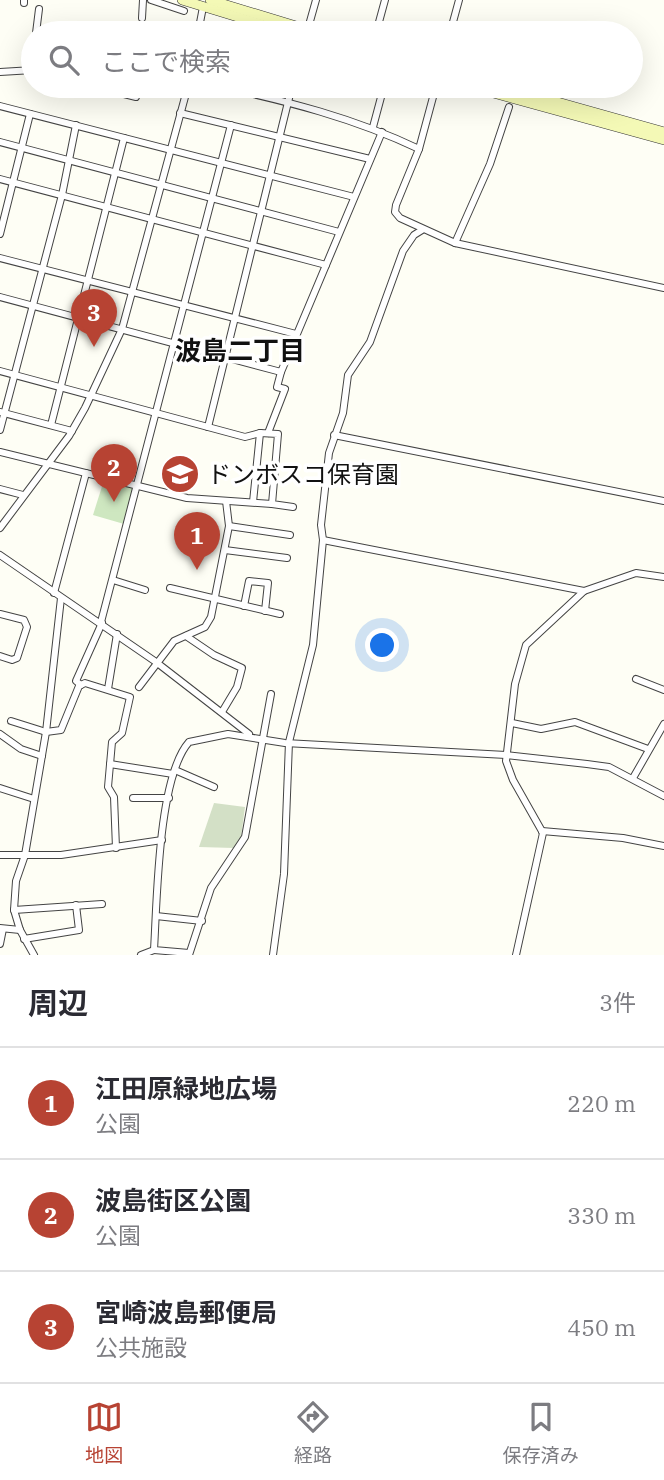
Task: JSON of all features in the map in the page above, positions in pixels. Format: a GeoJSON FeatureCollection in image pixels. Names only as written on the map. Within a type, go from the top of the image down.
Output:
{"type":"FeatureCollection","features":[{"type":"Feature","properties":{"kind":"street"},"geometry":{"type":"LineString","coordinates":[[142,18],[143,0]]}},
{"type":"Feature","properties":{"kind":"street"},"geometry":{"type":"LineString","coordinates":[[151,0],[184,11]]}},
{"type":"Feature","properties":{"kind":"street"},"geometry":{"type":"LineString","coordinates":[[182,0],[205,2],[272,21]]}},
{"type":"Feature","properties":{"kind":"street"},"geometry":{"type":"LineString","coordinates":[[310,21],[316,0]]}},
{"type":"Feature","properties":{"kind":"street"},"geometry":{"type":"LineString","coordinates":[[379,21],[385,0]]}},
{"type":"Feature","properties":{"kind":"street"},"geometry":{"type":"LineString","coordinates":[[453,21],[458,0]]}},
{"type":"Feature","properties":{"kind":"street"},"geometry":{"type":"LineString","coordinates":[[201,21],[205,2]]}},
{"type":"Feature","properties":{"kind":"street"},"geometry":{"type":"LineString","coordinates":[[205,2],[256,21]]}},
{"type":"Feature","properties":{"kind":"street"},"geometry":{"type":"LineString","coordinates":[[38,21],[39,9]]}},
{"type":"Feature","properties":{"kind":"street"},"geometry":{"type":"LineString","coordinates":[[0,72],[21,71]]}},
{"type":"Feature","properties":{"kind":"street"},"geometry":{"type":"LineString","coordinates":[[0,528],[72,431],[92,395],[121,329],[184,98]]}},
{"type":"Feature","properties":{"kind":"street"},"geometry":{"type":"LineString","coordinates":[[270,98],[373,127],[419,149]]}},
{"type":"Feature","properties":{"kind":"street"},"geometry":{"type":"LineString","coordinates":[[208,427],[264,210],[289,98]]}},
{"type":"Feature","properties":{"kind":"street"},"geometry":{"type":"LineString","coordinates":[[373,127],[381,98]]}},
{"type":"Feature","properties":{"kind":"street"},"geometry":{"type":"LineString","coordinates":[[433,98],[419,149],[402,188],[396,212],[422,230],[455,243],[664,288]]}},
{"type":"Feature","properties":{"kind":"street"},"geometry":{"type":"LineString","coordinates":[[512,98],[664,140]]}},
{"type":"Feature","properties":{"kind":"street"},"geometry":{"type":"LineString","coordinates":[[543,98],[664,132]]}},
{"type":"Feature","properties":{"kind":"street"},"geometry":{"type":"LineString","coordinates":[[0,106],[354,197]]}},
{"type":"Feature","properties":{"kind":"street"},"geometry":{"type":"LineString","coordinates":[[455,243],[490,164],[509,107]]}},
{"type":"Feature","properties":{"kind":"street"},"geometry":{"type":"LineString","coordinates":[[180,113],[370,159]]}},
{"type":"Feature","properties":{"kind":"street"},"geometry":{"type":"LineString","coordinates":[[0,234],[30,114]]}},
{"type":"Feature","properties":{"kind":"street"},"geometry":{"type":"LineString","coordinates":[[0,430],[2,413],[62,195],[76,125]]}},
{"type":"Feature","properties":{"kind":"street"},"geometry":{"type":"LineString","coordinates":[[81,685],[76,681],[102,623],[231,125]]}},
{"type":"Feature","properties":{"kind":"street"},"geometry":{"type":"LineString","coordinates":[[253,502],[264,433],[285,389],[277,387],[281,372],[382,132]]}},
{"type":"Feature","properties":{"kind":"street"},"geometry":{"type":"LineString","coordinates":[[51,425],[124,138]]}},
{"type":"Feature","properties":{"kind":"street"},"geometry":{"type":"LineString","coordinates":[[0,142],[340,232]]}},
{"type":"Feature","properties":{"kind":"street"},"geometry":{"type":"LineString","coordinates":[[0,179],[326,265]]}},
{"type":"Feature","properties":{"kind":"street"},"geometry":{"type":"LineString","coordinates":[[273,955],[284,874],[289,742],[313,645],[323,540],[321,525],[334,435],[343,413],[348,376],[370,342],[403,251],[414,235],[422,230]]}},
{"type":"Feature","properties":{"kind":"street"},"geometry":{"type":"LineString","coordinates":[[0,258],[296,334]]}},
{"type":"Feature","properties":{"kind":"street"},"geometry":{"type":"LineString","coordinates":[[0,297],[281,372]]}},
{"type":"Feature","properties":{"kind":"street"},"geometry":{"type":"LineString","coordinates":[[0,371],[245,437],[264,433],[278,434],[272,504]]}},
{"type":"Feature","properties":{"kind":"street"},"geometry":{"type":"LineString","coordinates":[[2,413],[72,431]]}},
{"type":"Feature","properties":{"kind":"street"},"geometry":{"type":"LineString","coordinates":[[334,435],[664,501]]}},
{"type":"Feature","properties":{"kind":"street"},"geometry":{"type":"LineString","coordinates":[[0,452],[187,498],[293,507]]}},
{"type":"Feature","properties":{"kind":"street"},"geometry":{"type":"LineString","coordinates":[[54,593],[86,473]]}},
{"type":"Feature","properties":{"kind":"street"},"geometry":{"type":"LineString","coordinates":[[0,489],[23,495]]}},
{"type":"Feature","properties":{"kind":"street"},"geometry":{"type":"LineString","coordinates":[[139,687],[174,641],[205,627],[214,599],[229,526],[226,501]]}},
{"type":"Feature","properties":{"kind":"street"},"geometry":{"type":"LineString","coordinates":[[229,526],[290,535]]}},
{"type":"Feature","properties":{"kind":"street"},"geometry":{"type":"LineString","coordinates":[[323,540],[584,591]]}},
{"type":"Feature","properties":{"kind":"street"},"geometry":{"type":"LineString","coordinates":[[225,550],[287,558]]}},
{"type":"Feature","properties":{"kind":"street"},"geometry":{"type":"LineString","coordinates":[[0,555],[156,662],[250,736]]}},
{"type":"Feature","properties":{"kind":"street"},"geometry":{"type":"LineString","coordinates":[[516,955],[542,831],[513,780],[506,755],[515,684],[526,645],[584,591],[636,573],[664,577]]}},
{"type":"Feature","properties":{"kind":"street"},"geometry":{"type":"LineString","coordinates":[[113,580],[145,590]]}},
{"type":"Feature","properties":{"kind":"street"},"geometry":{"type":"LineString","coordinates":[[244,606],[248,581],[268,583],[265,611]]}},
{"type":"Feature","properties":{"kind":"street"},"geometry":{"type":"LineString","coordinates":[[170,588],[280,614]]}},
{"type":"Feature","properties":{"kind":"street"},"geometry":{"type":"LineString","coordinates":[[33,955],[20,930],[14,910],[16,881],[25,855],[46,732],[61,598]]}},
{"type":"Feature","properties":{"kind":"street"},"geometry":{"type":"LineString","coordinates":[[0,614],[24,620],[27,627],[18,658],[0,657]]}},
{"type":"Feature","properties":{"kind":"street"},"geometry":{"type":"LineString","coordinates":[[108,689],[117,634]]}},
{"type":"Feature","properties":{"kind":"street"},"geometry":{"type":"LineString","coordinates":[[186,636],[214,655],[242,668],[237,687],[222,712]]}},
{"type":"Feature","properties":{"kind":"street"},"geometry":{"type":"LineString","coordinates":[[636,679],[664,690]]}},
{"type":"Feature","properties":{"kind":"street"},"geometry":{"type":"LineString","coordinates":[[10,721],[46,732],[61,730],[81,685],[85,683],[131,697],[121,733],[112,742],[108,787],[114,797],[116,848]]}},
{"type":"Feature","properties":{"kind":"street"},"geometry":{"type":"LineString","coordinates":[[141,955],[154,950],[189,954],[216,878],[245,837],[271,694]]}},
{"type":"Feature","properties":{"kind":"street"},"geometry":{"type":"LineString","coordinates":[[512,723],[541,729],[575,722],[648,749]]}},
{"type":"Feature","properties":{"kind":"street"},"geometry":{"type":"LineString","coordinates":[[633,778],[664,724]]}},
{"type":"Feature","properties":{"kind":"street"},"geometry":{"type":"LineString","coordinates":[[0,734],[21,749],[42,756]]}},
{"type":"Feature","properties":{"kind":"street"},"geometry":{"type":"LineString","coordinates":[[154,950],[162,840],[169,798],[179,756],[189,742],[228,734],[289,742],[506,755],[609,767],[664,796]]}},
{"type":"Feature","properties":{"kind":"street"},"geometry":{"type":"LineString","coordinates":[[110,764],[174,772],[214,787]]}},
{"type":"Feature","properties":{"kind":"street"},"geometry":{"type":"LineString","coordinates":[[0,788],[34,799]]}},
{"type":"Feature","properties":{"kind":"street"},"geometry":{"type":"LineString","coordinates":[[133,798],[169,798]]}},
{"type":"Feature","properties":{"kind":"street"},"geometry":{"type":"LineString","coordinates":[[542,831],[623,838],[664,846]]}},
{"type":"Feature","properties":{"kind":"street"},"geometry":{"type":"LineString","coordinates":[[0,855],[116,848],[162,840]]}},
{"type":"Feature","properties":{"kind":"street"},"geometry":{"type":"LineString","coordinates":[[14,910],[102,904]]}},
{"type":"Feature","properties":{"kind":"street"},"geometry":{"type":"LineString","coordinates":[[24,939],[79,930],[76,905]]}},
{"type":"Feature","properties":{"kind":"street"},"geometry":{"type":"LineString","coordinates":[[156,916],[202,921]]}},
{"type":"Feature","properties":{"kind":"street"},"geometry":{"type":"LineString","coordinates":[[0,944],[2,929],[20,930]]}},
{"type":"Feature","properties":{"kind":"green space"},"geometry":{"type":"Polygon","coordinates":[[[104,480],[135,489],[124,524],[93,515],[104,480]]]}},
{"type":"Feature","properties":{"kind":"green space"},"geometry":{"type":"Polygon","coordinates":[[[214,803],[245,807],[240,845],[234,848],[199,847],[214,803]]]}},
{"type":"Feature","properties":{"kind":"place","name":"宮崎波島郵便局"},"geometry":{"type":"Point","coordinates":[94,347]}},
{"type":"Feature","properties":{"kind":"place","name":"ドンボスコ保育園"},"geometry":{"type":"Point","coordinates":[180,474]}},
{"type":"Feature","properties":{"kind":"place","name":"波島街区公園"},"geometry":{"type":"Point","coordinates":[114,502]}},
{"type":"Feature","properties":{"kind":"place","name":"江田原緑地広場"},"geometry":{"type":"Point","coordinates":[197,570]}},
{"type":"Feature","properties":{"kind":"district","name":"波島二丁目"},"geometry":{"type":"Point","coordinates":[240,350]}}]}
